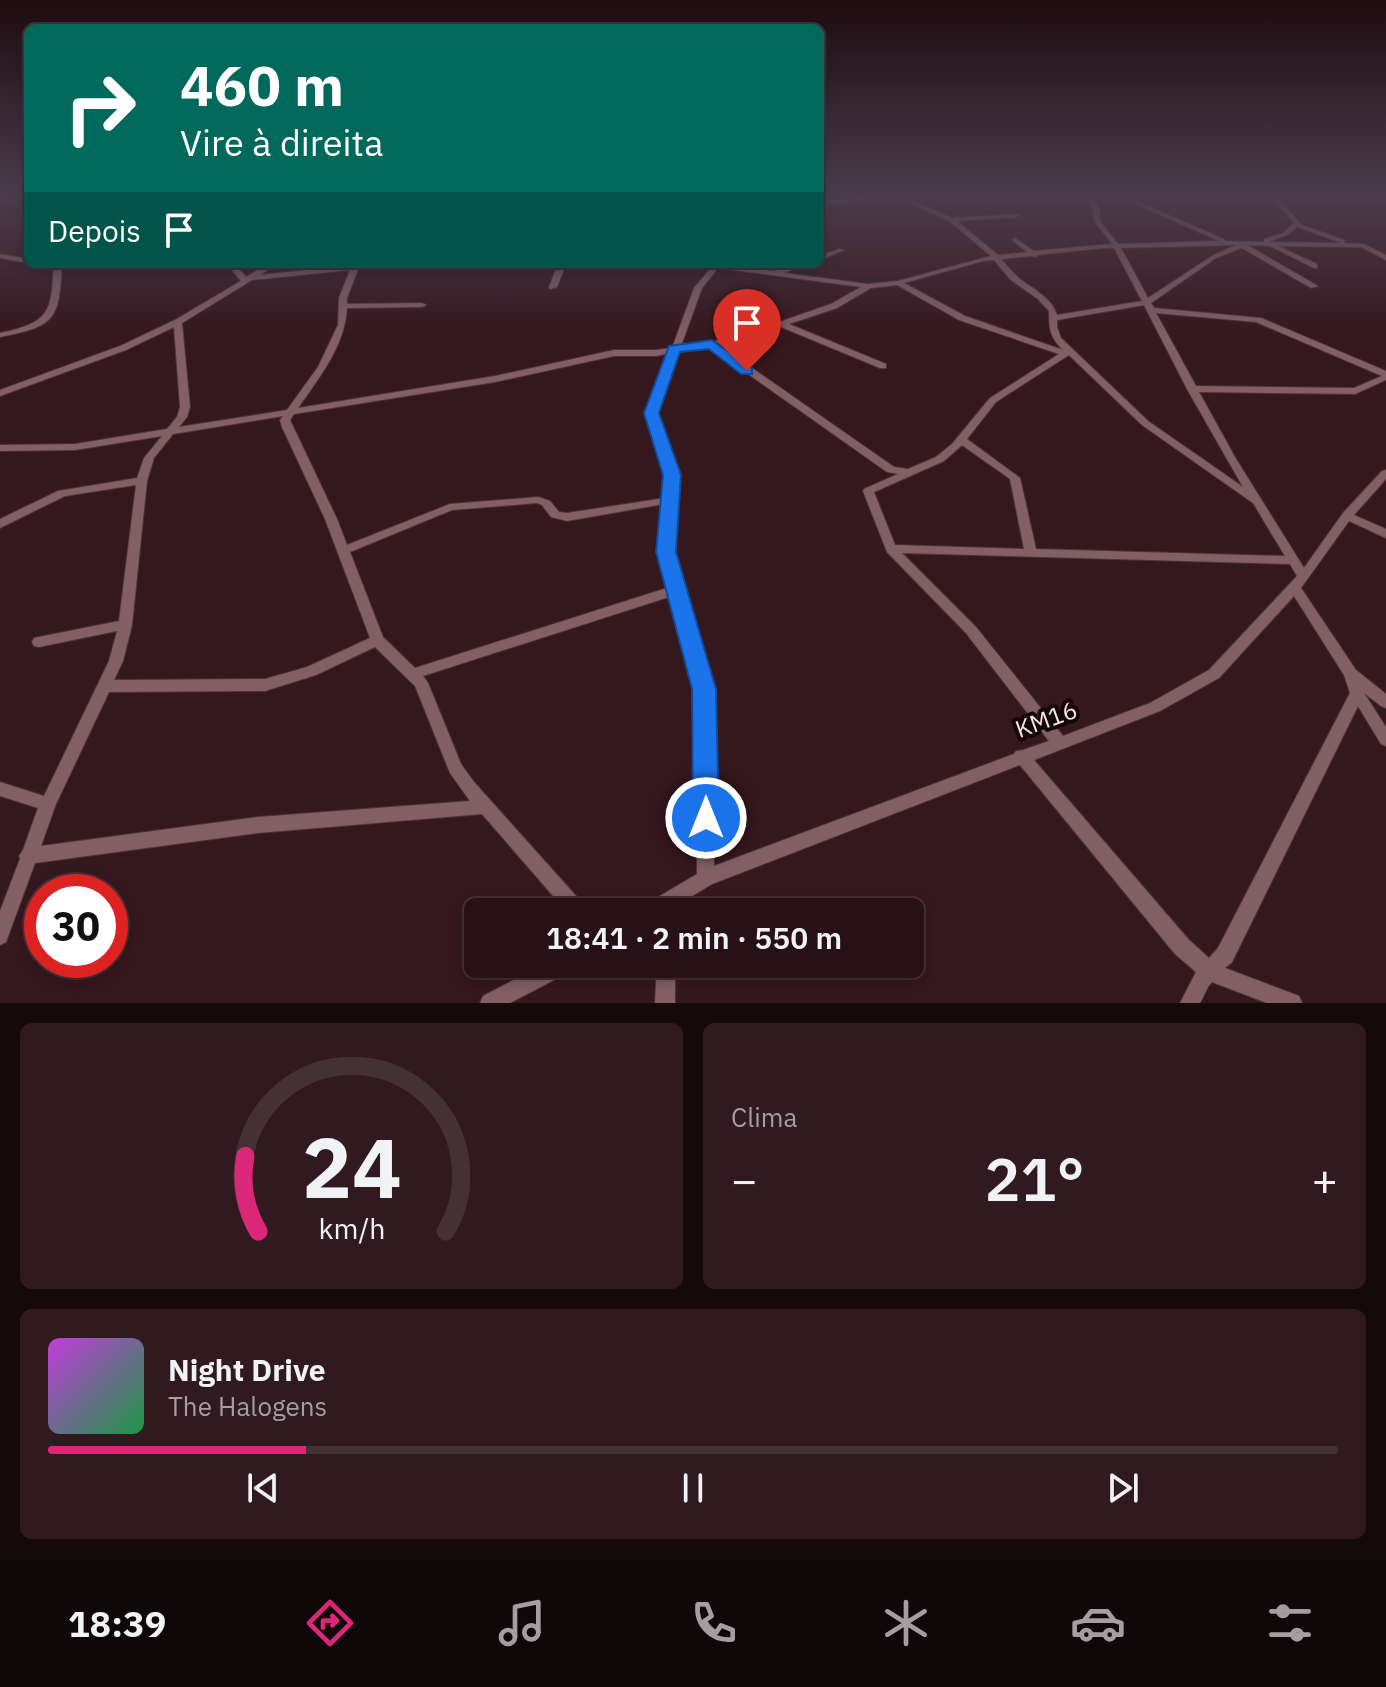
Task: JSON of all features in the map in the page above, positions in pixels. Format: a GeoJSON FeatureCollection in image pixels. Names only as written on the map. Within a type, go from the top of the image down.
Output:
{"type":"FeatureCollection","features":[{"type":"Feature","properties":{"kind":"street"},"geometry":{"type":"LineString","coordinates":[[977,244],[1047,302],[1053,311],[1054,334],[1067,352],[1145,423],[1254,500]]}},
{"type":"Feature","properties":{"kind":"street"},"geometry":{"type":"LineString","coordinates":[[1020,244],[1036,255]]}},
{"type":"Feature","properties":{"kind":"street"},"geometry":{"type":"LineString","coordinates":[[732,268],[869,286],[898,283],[993,258],[1116,245],[1184,244]]}},
{"type":"Feature","properties":{"kind":"street"},"geometry":{"type":"LineString","coordinates":[[1244,244],[1362,245],[1386,258]]}},
{"type":"Feature","properties":{"kind":"street"},"geometry":{"type":"LineString","coordinates":[[1150,306],[1214,257],[1247,244]]}},
{"type":"Feature","properties":{"kind":"street"},"geometry":{"type":"LineString","coordinates":[[1247,244],[1314,286]]}},
{"type":"Feature","properties":{"kind":"street"},"geometry":{"type":"LineString","coordinates":[[1269,244],[1314,266]]}},
{"type":"Feature","properties":{"kind":"street"},"geometry":{"type":"LineString","coordinates":[[1358,244],[1386,249]]}},
{"type":"Feature","properties":{"kind":"street"},"geometry":{"type":"LineString","coordinates":[[1116,245],[1254,500],[1292,560],[1299,582],[1351,674],[1357,693],[1386,740]]}},
{"type":"Feature","properties":{"kind":"street"},"geometry":{"type":"LineString","coordinates":[[824,256],[841,250]]}},
{"type":"Feature","properties":{"kind":"street"},"geometry":{"type":"LineString","coordinates":[[0,256],[24,260]]}},
{"type":"Feature","properties":{"kind":"street"},"geometry":{"type":"LineString","coordinates":[[0,335],[40,325],[48,318],[56,300],[58,268]]}},
{"type":"Feature","properties":{"kind":"street"},"geometry":{"type":"LineString","coordinates":[[234,268],[244,280]]}},
{"type":"Feature","properties":{"kind":"street"},"geometry":{"type":"LineString","coordinates":[[0,393],[123,348],[178,322],[266,268]]}},
{"type":"Feature","properties":{"kind":"street"},"geometry":{"type":"LineString","coordinates":[[244,280],[334,268]]}},
{"type":"Feature","properties":{"kind":"street"},"geometry":{"type":"LineString","coordinates":[[355,268],[345,293],[342,325],[322,367],[285,420],[287,427],[300,460],[314,479],[377,640],[427,693],[455,768],[484,807],[566,898]]}},
{"type":"Feature","properties":{"kind":"street"},"geometry":{"type":"LineString","coordinates":[[553,287],[560,268]]}},
{"type":"Feature","properties":{"kind":"street"},"geometry":{"type":"LineString","coordinates":[[706,878],[704,689],[675,590],[665,539],[671,500],[670,465],[651,416],[698,288],[716,268]]}},
{"type":"Feature","properties":{"kind":"street"},"geometry":{"type":"LineString","coordinates":[[774,274],[791,268]]}},
{"type":"Feature","properties":{"kind":"street"},"geometry":{"type":"LineString","coordinates":[[898,283],[962,318],[1067,352]]}},
{"type":"Feature","properties":{"kind":"street"},"geometry":{"type":"LineString","coordinates":[[841,284],[853,295]]}},
{"type":"Feature","properties":{"kind":"street"},"geometry":{"type":"LineString","coordinates":[[0,448],[75,447],[169,430],[288,415],[495,379],[614,353],[673,355],[754,336],[834,306],[869,286]]}},
{"type":"Feature","properties":{"kind":"street"},"geometry":{"type":"LineString","coordinates":[[344,306],[422,305]]}},
{"type":"Feature","properties":{"kind":"street"},"geometry":{"type":"LineString","coordinates":[[1053,318],[1150,306],[1258,320],[1386,375]]}},
{"type":"Feature","properties":{"kind":"street"},"geometry":{"type":"LineString","coordinates":[[0,936],[27,856],[48,804],[105,686],[125,625],[142,481],[149,458],[182,417],[185,407],[178,322]]}},
{"type":"Feature","properties":{"kind":"street"},"geometry":{"type":"LineString","coordinates":[[781,324],[883,366]]}},
{"type":"Feature","properties":{"kind":"street"},"geometry":{"type":"LineString","coordinates":[[712,344],[892,474]]}},
{"type":"Feature","properties":{"kind":"street"},"geometry":{"type":"LineString","coordinates":[[1060,743],[971,630],[891,549],[868,491],[892,474],[909,472],[940,459],[993,400],[1067,352]]}},
{"type":"Feature","properties":{"kind":"street"},"geometry":{"type":"LineString","coordinates":[[1192,389],[1355,391],[1386,375]]}},
{"type":"Feature","properties":{"kind":"street"},"geometry":{"type":"LineString","coordinates":[[961,439],[1015,478],[1031,553]]}},
{"type":"Feature","properties":{"kind":"street","name":"KM16"},"geometry":{"type":"LineString","coordinates":[[679,898],[706,878],[1189,691],[1214,674],[1299,582],[1347,516],[1386,473]]}},
{"type":"Feature","properties":{"kind":"street"},"geometry":{"type":"LineString","coordinates":[[0,524],[62,493],[142,481]]}},
{"type":"Feature","properties":{"kind":"street"},"geometry":{"type":"LineString","coordinates":[[342,551],[450,507],[538,500],[546,503],[555,515],[567,517],[671,500]]}},
{"type":"Feature","properties":{"kind":"street"},"geometry":{"type":"LineString","coordinates":[[1347,516],[1386,534]]}},
{"type":"Feature","properties":{"kind":"street"},"geometry":{"type":"LineString","coordinates":[[891,549],[1292,560]]}},
{"type":"Feature","properties":{"kind":"street"},"geometry":{"type":"LineString","coordinates":[[411,675],[675,590]]}},
{"type":"Feature","properties":{"kind":"street"},"geometry":{"type":"LineString","coordinates":[[39,642],[125,625]]}},
{"type":"Feature","properties":{"kind":"street"},"geometry":{"type":"LineString","coordinates":[[105,686],[265,685],[311,671],[377,640]]}},
{"type":"Feature","properties":{"kind":"street"},"geometry":{"type":"LineString","coordinates":[[1351,674],[1386,702]]}},
{"type":"Feature","properties":{"kind":"street"},"geometry":{"type":"LineString","coordinates":[[1190,1003],[1225,955],[1357,693]]}},
{"type":"Feature","properties":{"kind":"street"},"geometry":{"type":"LineString","coordinates":[[1021,756],[1160,926],[1210,972],[1292,1003]]}},
{"type":"Feature","properties":{"kind":"street"},"geometry":{"type":"LineString","coordinates":[[0,789],[48,804]]}},
{"type":"Feature","properties":{"kind":"street"},"geometry":{"type":"LineString","coordinates":[[27,856],[258,825],[484,807]]}},
{"type":"Feature","properties":{"kind":"street"},"geometry":{"type":"LineString","coordinates":[[490,1003],[537,978]]}},
{"type":"Feature","properties":{"kind":"street"},"geometry":{"type":"LineString","coordinates":[[666,978],[666,1002]]}},
{"type":"Feature","properties":{"kind":"route"},"geometry":{"type":"LineString","coordinates":[[706,818],[704,689],[666,552],[672,475],[651,413],[674,349],[712,344],[747,371]]}}]}
